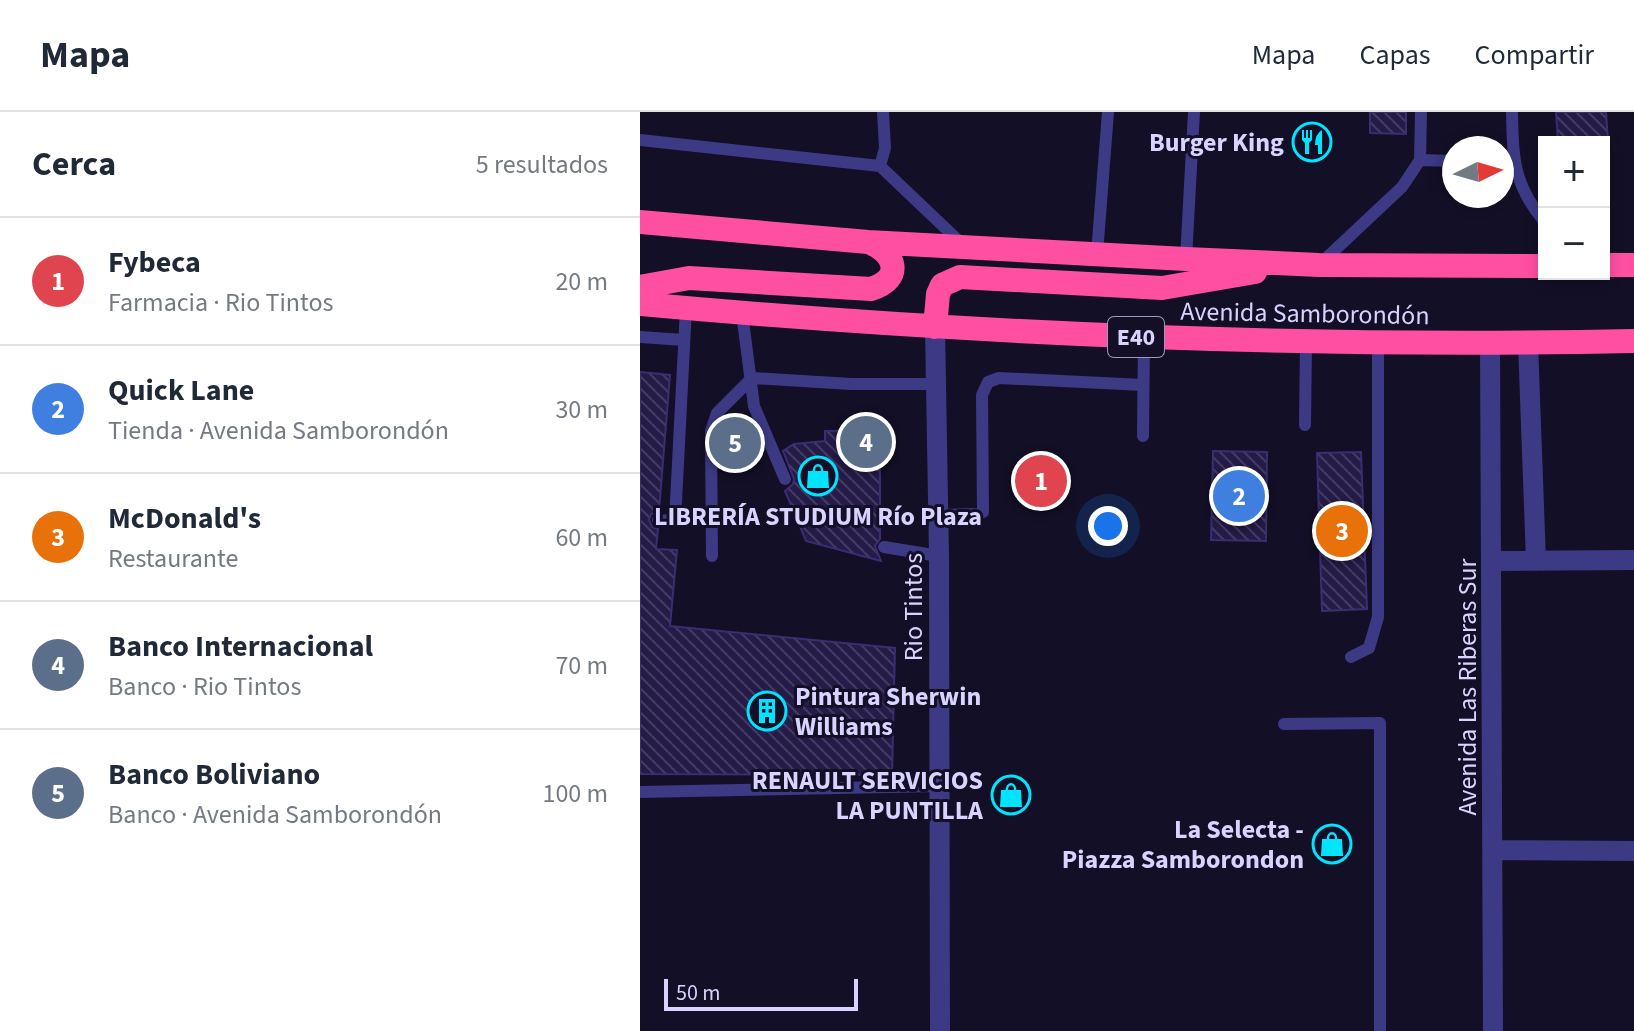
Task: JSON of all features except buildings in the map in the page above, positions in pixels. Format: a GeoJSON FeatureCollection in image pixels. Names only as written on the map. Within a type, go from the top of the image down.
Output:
{"type":"FeatureCollection","features":[{"type":"Feature","properties":{"kind":"highway","name":"Avenida Samborondón"},"geometry":{"type":"LineString","coordinates":[[640,222],[868,242],[1186,259],[1310,265],[1538,266]]}},
{"type":"Feature","properties":{"kind":"highway"},"geometry":{"type":"LineString","coordinates":[[640,287],[689,278],[871,289],[882,286],[891,277],[892,265],[881,247],[868,242]]}},
{"type":"Feature","properties":{"kind":"highway"},"geometry":{"type":"LineString","coordinates":[[935,327],[938,294],[942,285],[960,277],[1162,288],[1310,265]]}},
{"type":"Feature","properties":{"kind":"highway"},"geometry":{"type":"LineString","coordinates":[[1610,265],[1634,265]]}},
{"type":"Feature","properties":{"kind":"highway","name":"Avenida Samborondón"},"geometry":{"type":"LineString","coordinates":[[640,304],[935,327],[1144,337],[1378,344],[1634,341]]}},
{"type":"Feature","properties":{"kind":"street","name":"Rio Tintos"},"geometry":{"type":"LineString","coordinates":[[935,327],[940,1031]]}},
{"type":"Feature","properties":{"kind":"street"},"geometry":{"type":"LineString","coordinates":[[1528,343],[1536,561]]}},
{"type":"Feature","properties":{"kind":"street","name":"Avenida Las Riberas Sur"},"geometry":{"type":"LineString","coordinates":[[1490,344],[1493,1031]]}},
{"type":"Feature","properties":{"kind":"street"},"geometry":{"type":"LineString","coordinates":[[1493,561],[1634,560]]}},
{"type":"Feature","properties":{"kind":"street"},"geometry":{"type":"LineString","coordinates":[[1493,850],[1634,851]]}},
{"type":"Feature","properties":{"kind":"lane"},"geometry":{"type":"LineString","coordinates":[[880,166],[885,148],[883,112]]}},
{"type":"Feature","properties":{"kind":"lane"},"geometry":{"type":"LineString","coordinates":[[1097,254],[1108,112]]}},
{"type":"Feature","properties":{"kind":"lane"},"geometry":{"type":"LineString","coordinates":[[1186,259],[1194,112]]}},
{"type":"Feature","properties":{"kind":"lane"},"geometry":{"type":"LineString","coordinates":[[1310,265],[1402,187],[1420,160],[1421,112]]}},
{"type":"Feature","properties":{"kind":"lane"},"geometry":{"type":"LineString","coordinates":[[1510,136],[1512,112]]}},
{"type":"Feature","properties":{"kind":"lane"},"geometry":{"type":"LineString","coordinates":[[640,140],[880,166],[964,246]]}},
{"type":"Feature","properties":{"kind":"lane"},"geometry":{"type":"LineString","coordinates":[[1420,160],[1442,161]]}},
{"type":"Feature","properties":{"kind":"lane"},"geometry":{"type":"LineString","coordinates":[[1514,175],[1538,212]]}},
{"type":"Feature","properties":{"kind":"lane"},"geometry":{"type":"LineString","coordinates":[[658,520],[675,521],[686,308]]}},
{"type":"Feature","properties":{"kind":"lane"},"geometry":{"type":"LineString","coordinates":[[742,313],[754,406],[785,479]]}},
{"type":"Feature","properties":{"kind":"lane"},"geometry":{"type":"LineString","coordinates":[[640,337],[684,340]]}},
{"type":"Feature","properties":{"kind":"lane"},"geometry":{"type":"LineString","coordinates":[[1143,436],[1144,337]]}},
{"type":"Feature","properties":{"kind":"lane"},"geometry":{"type":"LineString","coordinates":[[1305,425],[1306,343]]}},
{"type":"Feature","properties":{"kind":"lane"},"geometry":{"type":"LineString","coordinates":[[1351,657],[1369,648],[1378,617],[1378,344]]}},
{"type":"Feature","properties":{"kind":"lane"},"geometry":{"type":"LineString","coordinates":[[712,556],[711,431],[717,413],[752,378],[851,384],[937,384]]}},
{"type":"Feature","properties":{"kind":"lane"},"geometry":{"type":"LineString","coordinates":[[938,515],[983,512],[982,395],[988,382],[999,378],[1143,385]]}},
{"type":"Feature","properties":{"kind":"lane"},"geometry":{"type":"LineString","coordinates":[[884,547],[939,556]]}},
{"type":"Feature","properties":{"kind":"lane"},"geometry":{"type":"LineString","coordinates":[[1284,724],[1380,723],[1380,1031]]}},
{"type":"Feature","properties":{"kind":"lane"},"geometry":{"type":"LineString","coordinates":[[640,792],[940,786]]}},
{"type":"Feature","properties":{"kind":"place","name":"Burger King"},"geometry":{"type":"Point","coordinates":[1312,142]}},
{"type":"Feature","properties":{"kind":"place","name":"Banco Internacional"},"geometry":{"type":"Point","coordinates":[866,442]}},
{"type":"Feature","properties":{"kind":"place","name":"Banco Boliviano"},"geometry":{"type":"Point","coordinates":[735,443]}},
{"type":"Feature","properties":{"kind":"place","name":"LIBRERÍA STUDIUM Río Plaza"},"geometry":{"type":"Point","coordinates":[818,476]}},
{"type":"Feature","properties":{"kind":"place","name":"Fybeca"},"geometry":{"type":"Point","coordinates":[1041,481]}},
{"type":"Feature","properties":{"kind":"place","name":"Quick Lane"},"geometry":{"type":"Point","coordinates":[1239,496]}},
{"type":"Feature","properties":{"kind":"place","name":"McDonald's"},"geometry":{"type":"Point","coordinates":[1342,531]}},
{"type":"Feature","properties":{"kind":"place","name":"Pintura Sherwin Williams"},"geometry":{"type":"Point","coordinates":[767,711]}},
{"type":"Feature","properties":{"kind":"place","name":"RENAULT SERVICIOS LA PUNTILLA"},"geometry":{"type":"Point","coordinates":[1011,795]}},
{"type":"Feature","properties":{"kind":"place","name":"La Selecta - Piazza Samborondon"},"geometry":{"type":"Point","coordinates":[1332,844]}}]}
